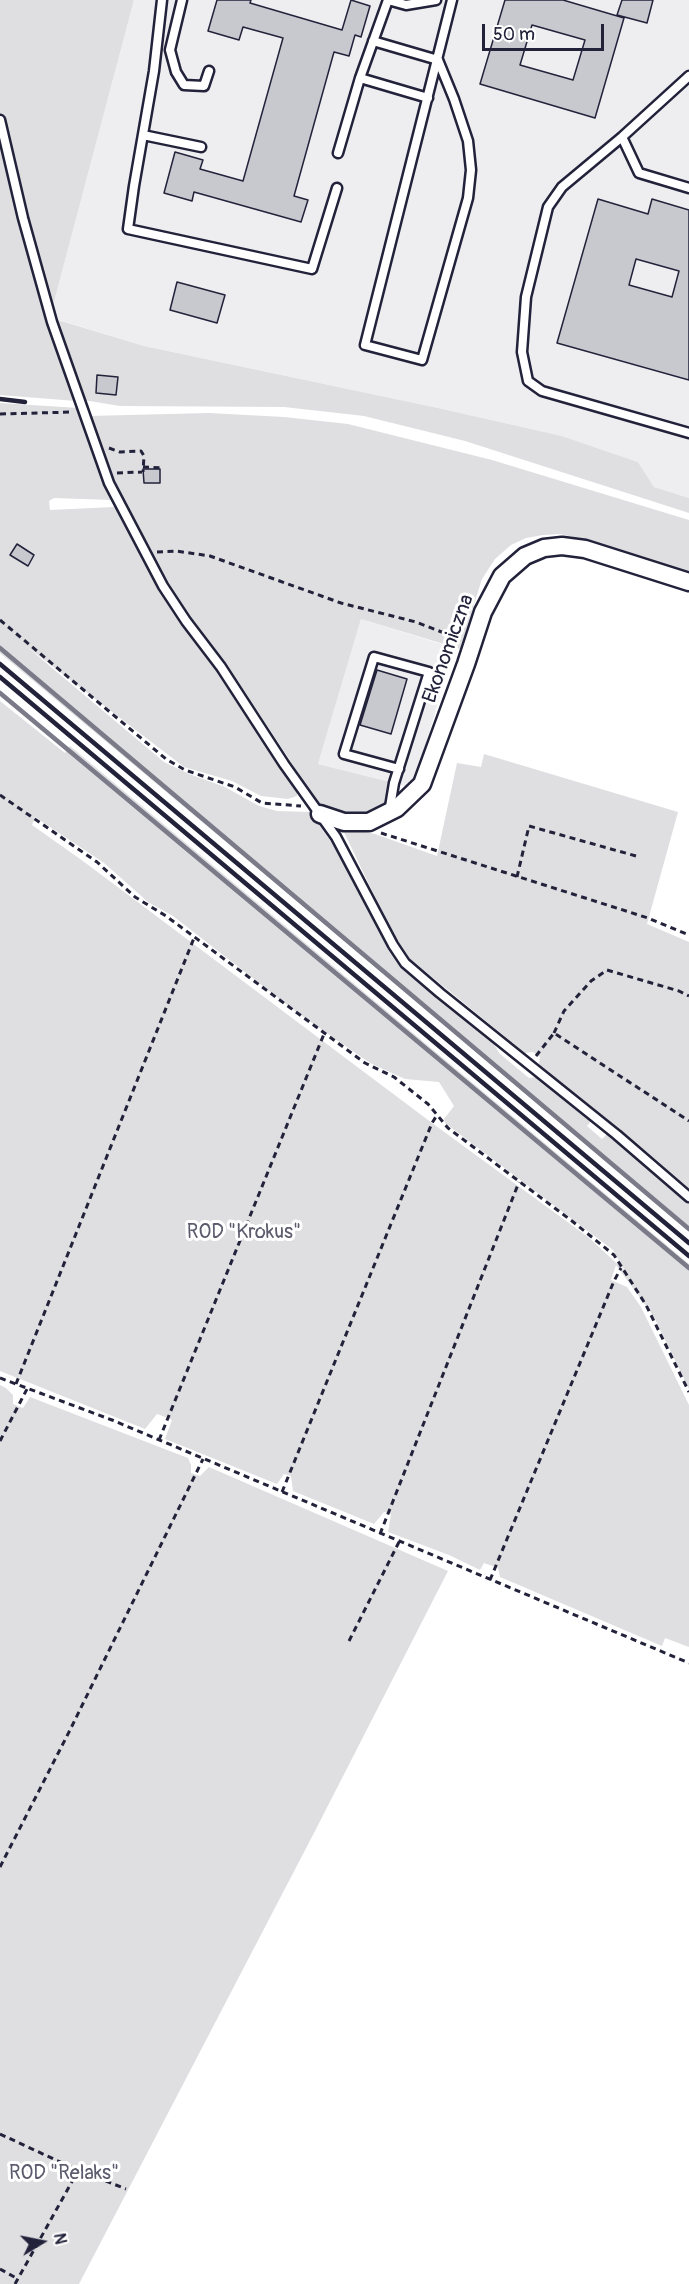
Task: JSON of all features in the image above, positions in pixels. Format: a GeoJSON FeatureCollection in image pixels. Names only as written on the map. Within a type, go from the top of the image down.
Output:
{"type":"FeatureCollection","features":[{"type":"Feature","properties":{"kind":"street","name":"Ekonomiczna"},"geometry":{"type":"LineString","coordinates":[[318,810],[337,821],[369,822],[389,813],[405,802],[422,784],[483,612],[502,576],[525,556],[544,548],[562,546],[585,549],[689,582]]}},
{"type":"Feature","properties":{"kind":"lane"},"geometry":{"type":"LineString","coordinates":[[162,0],[154,71],[128,230],[312,269],[337,188]]}},
{"type":"Feature","properties":{"kind":"lane"},"geometry":{"type":"LineString","coordinates":[[182,0],[171,50],[176,72],[184,85],[204,86],[209,71]]}},
{"type":"Feature","properties":{"kind":"lane"},"geometry":{"type":"LineString","coordinates":[[338,153],[360,78],[388,0],[406,5],[436,0]]}},
{"type":"Feature","properties":{"kind":"lane"},"geometry":{"type":"LineString","coordinates":[[438,60],[468,141],[471,170],[468,198],[422,360],[364,345],[452,0]]}},
{"type":"Feature","properties":{"kind":"lane"},"geometry":{"type":"LineString","coordinates":[[373,41],[438,60]]}},
{"type":"Feature","properties":{"kind":"lane"},"geometry":{"type":"LineString","coordinates":[[689,76],[622,137],[562,187],[548,207],[526,297],[522,352],[528,381],[542,391],[689,433]]}},
{"type":"Feature","properties":{"kind":"lane"},"geometry":{"type":"LineString","coordinates":[[360,78],[428,98]]}},
{"type":"Feature","properties":{"kind":"lane"},"geometry":{"type":"LineString","coordinates":[[0,120],[23,218],[51,321],[95,448],[107,477],[163,586],[336,837],[393,945],[405,963],[689,1197]]}},
{"type":"Feature","properties":{"kind":"lane"},"geometry":{"type":"LineString","coordinates":[[143,135],[201,147]]}},
{"type":"Feature","properties":{"kind":"lane"},"geometry":{"type":"LineString","coordinates":[[622,137],[639,173],[689,188]]}},
{"type":"Feature","properties":{"kind":"lane"},"geometry":{"type":"LineString","coordinates":[[389,813],[399,769],[429,672],[374,657],[344,754],[399,769]]}},
{"type":"Feature","properties":{"kind":"path"},"geometry":{"type":"LineString","coordinates":[[0,414],[83,412]]}},
{"type":"Feature","properties":{"kind":"path"},"geometry":{"type":"LineString","coordinates":[[95,448],[106,447],[120,452],[141,451],[144,456],[143,470]]}},
{"type":"Feature","properties":{"kind":"path"},"geometry":{"type":"LineString","coordinates":[[107,477],[120,472],[163,468]]}},
{"type":"Feature","properties":{"kind":"path"},"geometry":{"type":"LineString","coordinates":[[146,553],[176,551],[210,556],[341,603],[438,630],[472,646]]}},
{"type":"Feature","properties":{"kind":"path"},"geometry":{"type":"LineString","coordinates":[[0,620],[150,746],[185,770],[235,787],[262,803],[318,810]]}},
{"type":"Feature","properties":{"kind":"path"},"geometry":{"type":"LineString","coordinates":[[0,795],[97,862],[135,897],[166,916],[324,1034],[365,1063],[394,1077],[428,1104],[448,1128],[614,1255],[646,1305],[689,1392]]}},
{"type":"Feature","properties":{"kind":"path"},"geometry":{"type":"LineString","coordinates":[[351,823],[648,918],[689,936]]}},
{"type":"Feature","properties":{"kind":"path"},"geometry":{"type":"LineString","coordinates":[[517,877],[529,826],[636,856]]}},
{"type":"Feature","properties":{"kind":"path"},"geometry":{"type":"LineString","coordinates":[[16,1384],[194,938]]}},
{"type":"Feature","properties":{"kind":"path"},"geometry":{"type":"LineString","coordinates":[[528,1065],[554,1033],[564,1011],[591,981],[608,970],[646,980],[689,996]]}},
{"type":"Feature","properties":{"kind":"path"},"geometry":{"type":"LineString","coordinates":[[554,1033],[689,1121]]}},
{"type":"Feature","properties":{"kind":"path"},"geometry":{"type":"LineString","coordinates":[[159,1440],[324,1034]]}},
{"type":"Feature","properties":{"kind":"path"},"geometry":{"type":"LineString","coordinates":[[282,1492],[437,1115]]}},
{"type":"Feature","properties":{"kind":"path"},"geometry":{"type":"LineString","coordinates":[[380,1534],[519,1182]]}},
{"type":"Feature","properties":{"kind":"path"},"geometry":{"type":"LineString","coordinates":[[490,1580],[621,1268]]}},
{"type":"Feature","properties":{"kind":"path"},"geometry":{"type":"LineString","coordinates":[[0,1378],[159,1440],[688,1662]]}},
{"type":"Feature","properties":{"kind":"path"},"geometry":{"type":"LineString","coordinates":[[0,1441],[27,1389]]}},
{"type":"Feature","properties":{"kind":"path"},"geometry":{"type":"LineString","coordinates":[[0,1867],[203,1459]]}},
{"type":"Feature","properties":{"kind":"path"},"geometry":{"type":"LineString","coordinates":[[349,1641],[399,1542]]}},
{"type":"Feature","properties":{"kind":"path"},"geometry":{"type":"LineString","coordinates":[[0,2134],[126,2189]]}},
{"type":"Feature","properties":{"kind":"path"},"geometry":{"type":"LineString","coordinates":[[15,2284],[80,2169]]}},
{"type":"Feature","properties":{"kind":"path"},"geometry":{"type":"LineString","coordinates":[[0,2269],[18,2279]]}},
{"type":"Feature","properties":{"kind":"shaded area"},"geometry":{"type":"Polygon","coordinates":[[[134,0],[689,0],[689,498],[654,487],[638,462],[562,436],[144,346],[50,317],[134,0]]]}},
{"type":"Feature","properties":{"kind":"shaded area"},"geometry":{"type":"Polygon","coordinates":[[[361,619],[454,648],[413,788],[318,764],[361,619]]]}},
{"type":"Feature","properties":{"kind":"green space"},"geometry":{"type":"Polygon","coordinates":[[[0,0],[134,0],[50,317],[76,401],[0,395],[0,0]]]}},
{"type":"Feature","properties":{"kind":"green space"},"geometry":{"type":"Polygon","coordinates":[[[55,319],[144,346],[562,436],[638,462],[654,487],[689,498],[689,513],[465,441],[364,416],[284,407],[120,406],[83,400],[55,319]],[[97,375],[96,393],[116,395],[117,377],[97,375]]]}},
{"type":"Feature","properties":{"kind":"green space"},"geometry":{"type":"Polygon","coordinates":[[[0,403],[79,408],[105,482],[114,500],[215,663],[297,787],[297,796],[288,799],[261,796],[232,781],[184,767],[26,646],[164,762],[225,787],[259,806],[277,811],[310,812],[344,860],[378,922],[387,946],[404,969],[492,1041],[499,1053],[529,1078],[537,1077],[592,1120],[587,1126],[602,1139],[607,1134],[644,1162],[689,1202],[689,1229],[0,653],[0,403]],[[54,498],[49,501],[50,510],[114,507],[111,500],[54,498]]]}},
{"type":"Feature","properties":{"kind":"green space"},"geometry":{"type":"Polygon","coordinates":[[[209,413],[284,417],[348,424],[492,460],[689,520],[689,574],[577,538],[561,534],[543,535],[526,538],[511,545],[495,559],[482,579],[460,649],[361,619],[318,764],[390,782],[383,811],[356,817],[324,812],[243,689],[184,610],[113,482],[89,416],[209,413]],[[143,469],[144,483],[160,483],[151,473],[151,469],[143,469]]]}},
{"type":"Feature","properties":{"kind":"green space","name":"ROD \"Krokus\""},"geometry":{"type":"Polygon","coordinates":[[[0,701],[65,753],[70,746],[689,1264],[689,1389],[654,1317],[616,1265],[611,1280],[627,1287],[641,1307],[689,1405],[689,1647],[665,1638],[662,1646],[500,1577],[498,1568],[484,1563],[480,1570],[449,1555],[388,1532],[391,1514],[384,1512],[374,1524],[293,1491],[291,1476],[284,1474],[277,1484],[165,1439],[172,1420],[168,1418],[157,1414],[145,1429],[0,1371],[0,701]],[[35,817],[32,825],[588,1237],[625,1271],[613,1250],[445,1123],[444,1119],[454,1106],[439,1082],[405,1079],[370,1063],[295,1011],[173,916],[148,902],[104,863],[35,817]]]}},
{"type":"Feature","properties":{"kind":"green space"},"geometry":{"type":"Polygon","coordinates":[[[484,754],[678,812],[647,924],[689,942],[689,1191],[539,1064],[540,1057],[533,1052],[525,1053],[410,959],[396,941],[344,832],[355,830],[375,834],[437,856],[457,763],[481,767],[484,754]]]}},
{"type":"Feature","properties":{"kind":"green space","name":"ROD \"Relaks\""},"geometry":{"type":"Polygon","coordinates":[[[0,1385],[13,1395],[13,1404],[23,1408],[30,1397],[188,1458],[191,1473],[200,1476],[209,1467],[448,1571],[79,2284],[0,2284],[0,1385]]]}},
{"type":"Feature","properties":{"kind":"building"},"geometry":{"type":"Polygon","coordinates":[[[217,0],[251,0],[250,3],[342,30],[351,0],[370,6],[361,37],[355,35],[349,56],[334,52],[294,196],[308,200],[301,222],[194,192],[192,201],[164,193],[175,152],[203,160],[200,169],[243,181],[283,38],[243,27],[239,40],[208,31],[217,0]]]}},
{"type":"Feature","properties":{"kind":"building"},"geometry":{"type":"Polygon","coordinates":[[[505,0],[563,0],[624,18],[595,118],[480,84],[505,0]],[[532,25],[520,65],[573,80],[585,40],[532,25]]]}},
{"type":"Feature","properties":{"kind":"building"},"geometry":{"type":"Polygon","coordinates":[[[622,0],[653,0],[647,23],[617,15],[622,0]]]}},
{"type":"Feature","properties":{"kind":"building"},"geometry":{"type":"Polygon","coordinates":[[[598,199],[648,214],[652,199],[689,210],[689,380],[557,343],[598,199]],[[636,259],[629,285],[672,297],[679,271],[636,259]]]}},
{"type":"Feature","properties":{"kind":"building"},"geometry":{"type":"Polygon","coordinates":[[[177,282],[225,295],[217,323],[170,310],[177,282]]]}},
{"type":"Feature","properties":{"kind":"building"},"geometry":{"type":"Polygon","coordinates":[[[97,375],[118,377],[116,395],[96,393],[97,375]]]}},
{"type":"Feature","properties":{"kind":"building"},"geometry":{"type":"Polygon","coordinates":[[[143,469],[160,469],[160,483],[144,483],[143,469]]]}},
{"type":"Feature","properties":{"kind":"building"},"geometry":{"type":"Polygon","coordinates":[[[17,544],[34,555],[28,566],[10,555],[17,544]]]}},
{"type":"Feature","properties":{"kind":"building"},"geometry":{"type":"Polygon","coordinates":[[[377,670],[407,679],[391,734],[360,725],[377,670]]]}},
{"type":"Feature","properties":{"kind":"waterway"},"geometry":{"type":"LineString","coordinates":[[0,648],[689,1229]]}},
{"type":"Feature","properties":{"kind":"waterway"},"geometry":{"type":"LineString","coordinates":[[0,693],[689,1268]]}},
{"type":"Feature","properties":{"kind":"railway"},"geometry":{"type":"LineString","coordinates":[[0,399],[25,402]]}},
{"type":"Feature","properties":{"kind":"railway"},"geometry":{"type":"LineString","coordinates":[[0,664],[689,1243]]}},
{"type":"Feature","properties":{"kind":"railway"},"geometry":{"type":"LineString","coordinates":[[0,677],[689,1256]]}}]}
